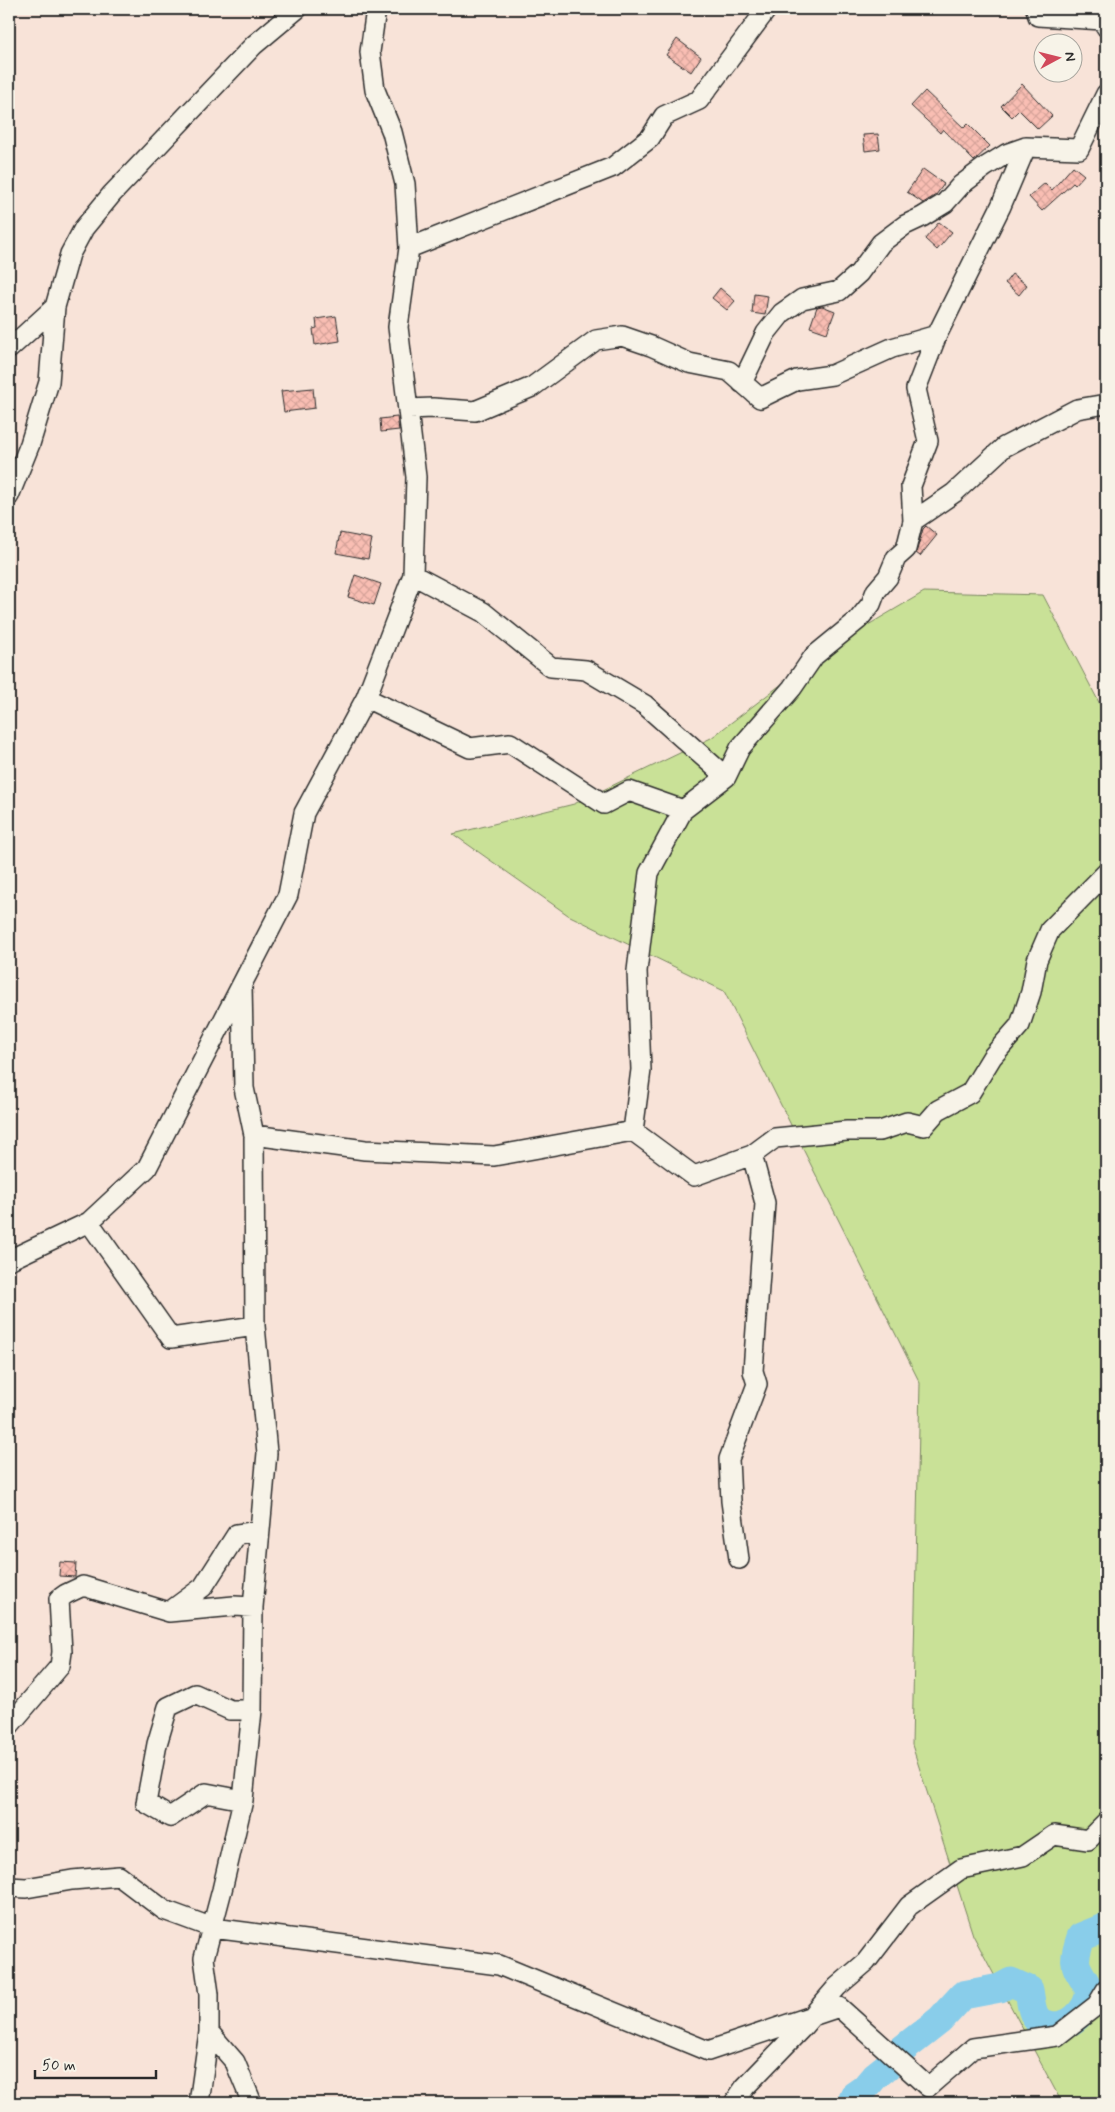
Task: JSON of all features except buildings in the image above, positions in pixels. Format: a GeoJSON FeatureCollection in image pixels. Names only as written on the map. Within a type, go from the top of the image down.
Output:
{"type":"FeatureCollection","features":[{"type":"Feature","properties":{"kind":"street"},"geometry":{"type":"LineString","coordinates":[[9,496],[30,444],[49,382],[55,307],[70,254],[84,228],[112,194],[254,45],[297,9]]}},
{"type":"Feature","properties":{"kind":"street"},"geometry":{"type":"LineString","coordinates":[[9,1260],[89,1222],[147,1168],[288,895],[304,813],[366,698],[413,575],[416,477],[398,327],[409,248],[405,184],[392,132],[375,90],[370,52],[376,9]]}},
{"type":"Feature","properties":{"kind":"street"},"geometry":{"type":"LineString","coordinates":[[409,248],[613,167],[650,138],[664,116],[699,100],[767,9]]}},
{"type":"Feature","properties":{"kind":"street"},"geometry":{"type":"LineString","coordinates":[[1036,9],[1038,16],[1103,20],[1106,27]]}},
{"type":"Feature","properties":{"kind":"street"},"geometry":{"type":"LineString","coordinates":[[742,383],[766,333],[782,312],[802,299],[839,291],[859,273],[881,243],[905,225],[945,203],[961,185],[1006,154],[1026,147],[1079,149],[1106,94]]}},
{"type":"Feature","properties":{"kind":"street"},"geometry":{"type":"LineString","coordinates":[[633,1131],[641,1070],[637,971],[649,873],[683,810],[726,777],[740,748],[792,688],[814,656],[852,626],[871,604],[876,590],[888,577],[896,558],[906,550],[914,520],[910,486],[928,442],[916,389],[937,336],[1000,206],[1026,147]]}},
{"type":"Feature","properties":{"kind":"street"},"geometry":{"type":"LineString","coordinates":[[9,349],[55,307]]}},
{"type":"Feature","properties":{"kind":"street"},"geometry":{"type":"LineString","coordinates":[[408,409],[433,408],[475,411],[532,387],[596,340],[622,336],[651,346],[689,363],[729,371],[760,398],[797,380],[832,375],[892,348],[937,336]]}},
{"type":"Feature","properties":{"kind":"street"},"geometry":{"type":"LineString","coordinates":[[914,520],[954,493],[1004,447],[1077,409],[1106,404]]}},
{"type":"Feature","properties":{"kind":"street"},"geometry":{"type":"LineString","coordinates":[[413,575],[483,612],[551,666],[586,670],[645,705],[726,777]]}},
{"type":"Feature","properties":{"kind":"street"},"geometry":{"type":"LineString","coordinates":[[366,698],[470,748],[510,743],[604,804],[629,791],[683,810]]}},
{"type":"Feature","properties":{"kind":"street"},"geometry":{"type":"LineString","coordinates":[[254,1135],[365,1150],[494,1156],[633,1131],[694,1176],[752,1154],[775,1138],[848,1131],[880,1131],[907,1122],[924,1126],[938,1110],[970,1093],[992,1057],[1020,1025],[1031,992],[1037,960],[1050,930],[1106,873]]}},
{"type":"Feature","properties":{"kind":"street"},"geometry":{"type":"LineString","coordinates":[[199,2103],[209,2032],[209,1994],[204,1958],[213,1928],[243,1800],[252,1710],[253,1606],[267,1454],[255,1326],[254,1135],[244,1088],[242,982]]}},
{"type":"Feature","properties":{"kind":"street"},"geometry":{"type":"LineString","coordinates":[[739,1559],[731,1501],[729,1459],[757,1384],[754,1371],[765,1203],[752,1154]]}},
{"type":"Feature","properties":{"kind":"street"},"geometry":{"type":"LineString","coordinates":[[89,1222],[171,1338],[255,1326]]}},
{"type":"Feature","properties":{"kind":"street"},"geometry":{"type":"LineString","coordinates":[[169,1612],[203,1587],[237,1534],[260,1531]]}},
{"type":"Feature","properties":{"kind":"street"},"geometry":{"type":"LineString","coordinates":[[9,1726],[60,1666],[62,1652],[59,1599],[82,1586],[169,1612],[253,1606]]}},
{"type":"Feature","properties":{"kind":"street"},"geometry":{"type":"LineString","coordinates":[[243,1800],[206,1793],[170,1817],[146,1803],[157,1744],[168,1707],[195,1694],[230,1710],[252,1710]]}},
{"type":"Feature","properties":{"kind":"street"},"geometry":{"type":"LineString","coordinates":[[734,2103],[745,2087],[801,2029],[837,1987],[866,1962],[909,1906],[961,1869],[1022,1856],[1054,1835],[1088,1840],[1106,1822]]}},
{"type":"Feature","properties":{"kind":"street"},"geometry":{"type":"LineString","coordinates":[[9,1887],[26,1888],[72,1880],[119,1876],[164,1910],[213,1928],[500,1965],[708,2051],[839,2007],[927,2095],[972,2048],[1057,2036],[1096,2005],[1106,1990]]}},
{"type":"Feature","properties":{"kind":"street"},"geometry":{"type":"LineString","coordinates":[[209,2032],[235,2062],[252,2103]]}},
{"type":"Feature","properties":{"kind":"green space"},"geometry":{"type":"Polygon","coordinates":[[[924,592],[1043,595],[1103,710],[1106,711],[1106,2103],[1062,2103],[973,1935],[912,1745],[920,1383],[724,991],[568,915],[453,834],[574,804],[711,738],[829,648],[924,592]]]}},
{"type":"Feature","properties":{"kind":"waterway"},"geometry":{"type":"LineString","coordinates":[[851,2103],[854,2096],[895,2060],[903,2049],[940,2020],[963,1995],[1000,1988],[1011,1982],[1029,1990],[1033,2010],[1039,2021],[1056,2026],[1070,2022],[1086,2005],[1090,1991],[1076,1966],[1076,1955],[1081,1937],[1106,1927]]}}]}
